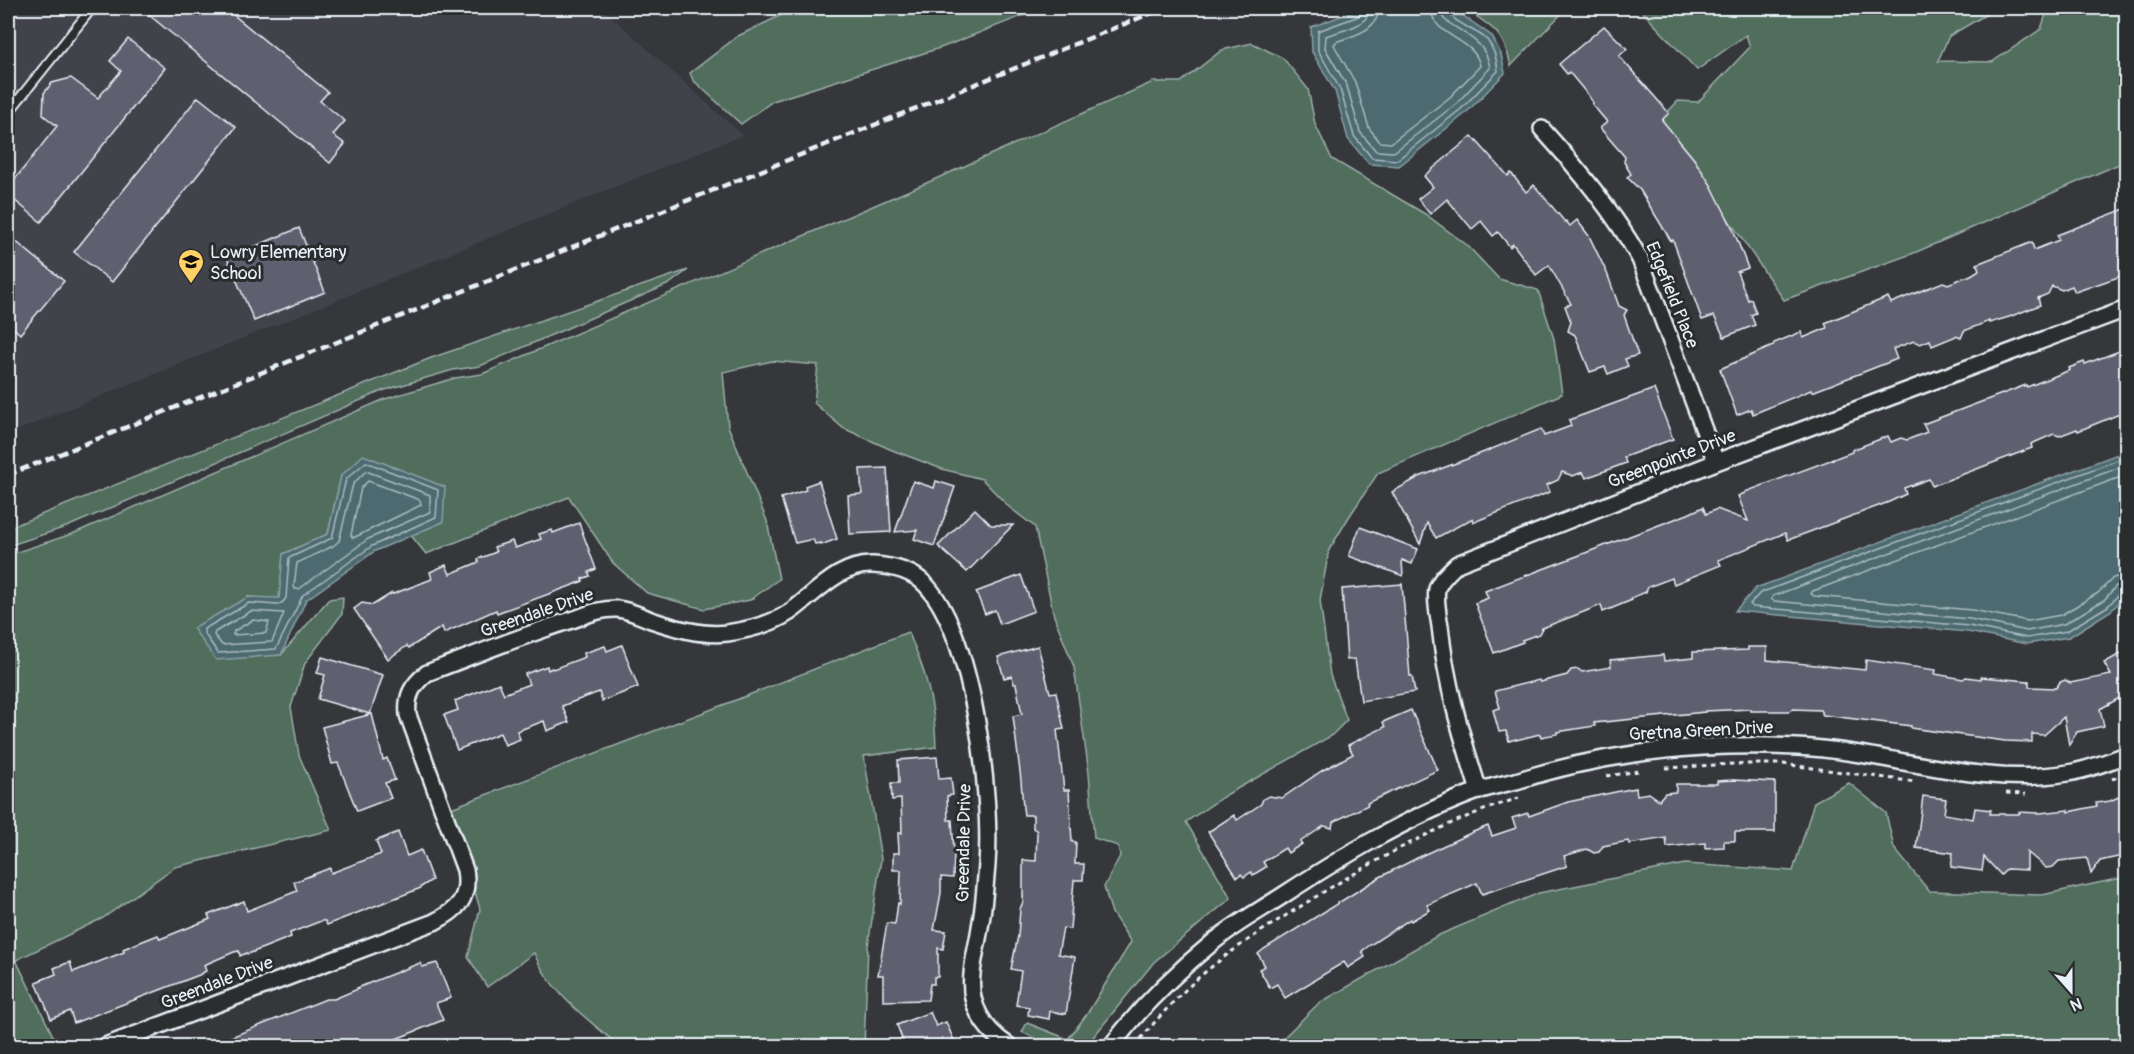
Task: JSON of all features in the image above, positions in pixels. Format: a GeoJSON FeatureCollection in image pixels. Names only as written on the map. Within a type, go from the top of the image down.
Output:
{"type":"FeatureCollection","features":[{"type":"Feature","properties":{"kind":"street","name":"Edgefield Place"},"geometry":{"type":"LineString","coordinates":[[1542,129],[1584,176],[1623,229],[1640,259],[1716,462]]}},
{"type":"Feature","properties":{"kind":"street","name":"Greenpointe Drive"},"geometry":{"type":"LineString","coordinates":[[1479,790],[1452,704],[1442,652],[1437,602],[1440,581],[1457,564],[1716,462],[2127,309]]}},
{"type":"Feature","properties":{"kind":"street","name":"Greendale Drive"},"geometry":{"type":"LineString","coordinates":[[105,1047],[434,921],[452,913],[460,904],[467,883],[465,870],[406,704],[409,693],[416,682],[427,674],[551,626],[599,611],[617,609],[676,628],[698,632],[724,633],[751,628],[770,622],[789,612],[819,588],[847,570],[869,564],[909,572],[923,582],[938,600],[963,662],[980,742],[986,781],[987,813],[987,864],[981,924],[972,976],[973,997],[978,1013],[987,1027],[1009,1047]]}},
{"type":"Feature","properties":{"kind":"street","name":"Gretna Green Drive"},"geometry":{"type":"LineString","coordinates":[[1111,1047],[1164,985],[1214,941],[1331,865],[1428,812],[1479,790],[1552,769],[1651,750],[1715,746],[1799,747],[1957,770],[2026,776],[2076,771],[2127,755]]}},
{"type":"Feature","properties":{"kind":"lane"},"geometry":{"type":"LineString","coordinates":[[8,113],[92,8]]}},
{"type":"Feature","properties":{"kind":"path"},"geometry":{"type":"LineString","coordinates":[[1657,768],[1783,764],[1919,783]]}},
{"type":"Feature","properties":{"kind":"path"},"geometry":{"type":"LineString","coordinates":[[1602,777],[1646,770]]}},
{"type":"Feature","properties":{"kind":"path"},"geometry":{"type":"LineString","coordinates":[[2111,779],[2127,773]]}},
{"type":"Feature","properties":{"kind":"path"},"geometry":{"type":"LineString","coordinates":[[2005,793],[2034,793]]}},
{"type":"Feature","properties":{"kind":"path"},"geometry":{"type":"LineString","coordinates":[[1135,1047],[1165,1012],[1203,974],[1258,933],[1380,858],[1435,829],[1484,809],[1530,795]]}},
{"type":"Feature","properties":{"kind":"shaded area","name":"Lowry Elementary School"},"geometry":{"type":"Polygon","coordinates":[[[8,8],[602,8],[742,135],[8,434],[8,8]]]}},
{"type":"Feature","properties":{"kind":"green space"},"geometry":{"type":"Polygon","coordinates":[[[796,8],[1042,8],[943,47],[773,101],[741,124],[693,80],[690,73],[738,36],[796,8]]]}},
{"type":"Feature","properties":{"kind":"green space"},"geometry":{"type":"Polygon","coordinates":[[[1464,8],[1567,8],[1511,66],[1500,37],[1482,20],[1464,8]]]}},
{"type":"Feature","properties":{"kind":"green space"},"geometry":{"type":"Polygon","coordinates":[[[1639,8],[1987,8],[1987,14],[1949,36],[1938,61],[1992,62],[2041,29],[2048,8],[2126,8],[2126,161],[1914,253],[1784,300],[1660,120],[1678,101],[1698,102],[1750,47],[1746,35],[1697,70],[1639,8]]]}},
{"type":"Feature","properties":{"kind":"green space"},"geometry":{"type":"Polygon","coordinates":[[[1252,43],[1283,58],[1308,89],[1315,124],[1332,159],[1425,214],[1467,245],[1499,279],[1538,290],[1554,339],[1562,394],[1378,473],[1329,550],[1320,600],[1330,675],[1347,720],[1331,736],[1226,795],[1186,822],[1231,898],[1154,962],[1086,1046],[1050,1046],[1022,1032],[1027,1023],[1068,1039],[1087,1014],[1131,942],[1112,913],[1104,887],[1120,856],[1118,846],[1094,838],[1089,773],[1074,667],[1054,616],[1035,527],[1009,507],[982,479],[942,469],[843,428],[814,403],[818,365],[772,361],[723,372],[728,426],[767,521],[779,579],[750,600],[704,609],[647,593],[613,563],[569,497],[426,554],[410,534],[443,522],[341,476],[328,534],[283,554],[280,599],[248,597],[281,655],[329,599],[343,597],[342,614],[305,663],[291,707],[299,755],[331,830],[175,867],[103,918],[16,960],[54,1038],[43,1046],[8,1046],[8,555],[72,534],[385,399],[455,378],[482,374],[931,181],[1153,82],[1181,82],[1222,50],[1252,43]]]}},
{"type":"Feature","properties":{"kind":"green space"},"geometry":{"type":"Polygon","coordinates":[[[688,270],[669,284],[480,366],[453,370],[382,391],[69,526],[8,546],[8,528],[431,358],[688,270]]]}},
{"type":"Feature","properties":{"kind":"green space"},"geometry":{"type":"Polygon","coordinates":[[[908,632],[920,660],[928,688],[934,717],[936,747],[864,756],[881,859],[868,946],[864,1046],[619,1046],[560,993],[550,981],[534,953],[487,987],[468,957],[480,909],[451,808],[908,632]]]}},
{"type":"Feature","properties":{"kind":"green space"},"geometry":{"type":"Polygon","coordinates":[[[1849,783],[1886,813],[1894,848],[1929,891],[2042,895],[2126,877],[2126,1046],[1240,1046],[1277,1044],[1319,1003],[1439,935],[1539,893],[1685,864],[1793,871],[1814,802],[1849,783]]]}},
{"type":"Feature","properties":{"kind":"water"},"geometry":{"type":"Polygon","coordinates":[[[1363,8],[1452,8],[1492,36],[1501,54],[1505,73],[1466,113],[1399,166],[1369,164],[1348,139],[1335,91],[1312,52],[1311,27],[1363,8]]]}},
{"type":"Feature","properties":{"kind":"water"},"geometry":{"type":"Polygon","coordinates":[[[2126,451],[2126,594],[2112,610],[2069,637],[2027,644],[1968,632],[1735,611],[1756,588],[2126,451]]]}},
{"type":"Feature","properties":{"kind":"water"},"geometry":{"type":"Polygon","coordinates":[[[363,455],[445,487],[443,522],[375,551],[306,600],[281,655],[216,660],[193,628],[248,597],[279,598],[283,554],[328,534],[341,476],[363,455]]]}},
{"type":"Feature","properties":{"kind":"building"},"geometry":{"type":"Polygon","coordinates":[[[155,8],[225,8],[328,92],[320,101],[345,121],[333,135],[345,144],[330,163],[149,15],[155,8]]]}},
{"type":"Feature","properties":{"kind":"building"},"geometry":{"type":"Polygon","coordinates":[[[1604,26],[1627,49],[1619,56],[1669,113],[1662,120],[1694,159],[1711,185],[1733,229],[1748,268],[1737,272],[1756,313],[1751,315],[1755,325],[1724,337],[1714,316],[1702,320],[1673,240],[1671,241],[1640,190],[1627,177],[1631,174],[1624,162],[1625,157],[1600,128],[1607,122],[1569,72],[1567,74],[1559,64],[1604,26]]]}},
{"type":"Feature","properties":{"kind":"building"},"geometry":{"type":"Polygon","coordinates":[[[128,39],[165,68],[41,222],[8,195],[8,188],[57,126],[43,115],[44,93],[52,83],[71,78],[98,98],[121,71],[110,61],[128,39]]]}},
{"type":"Feature","properties":{"kind":"building"},"geometry":{"type":"Polygon","coordinates":[[[198,97],[236,127],[112,282],[74,252],[198,97]]]}},
{"type":"Feature","properties":{"kind":"building"},"geometry":{"type":"Polygon","coordinates":[[[1472,136],[1508,176],[1511,173],[1526,192],[1534,185],[1565,222],[1570,226],[1577,220],[1589,236],[1607,273],[1619,306],[1627,310],[1624,315],[1638,355],[1625,359],[1628,366],[1608,374],[1605,367],[1590,372],[1575,335],[1568,331],[1571,322],[1565,306],[1571,304],[1549,265],[1536,275],[1513,244],[1510,247],[1498,232],[1493,236],[1481,221],[1472,229],[1447,199],[1430,214],[1418,199],[1433,187],[1424,176],[1472,136]]]}},
{"type":"Feature","properties":{"kind":"building"},"geometry":{"type":"Polygon","coordinates":[[[2127,208],[2127,274],[2075,292],[2072,286],[2062,290],[2052,286],[2048,294],[2038,298],[2040,305],[1964,331],[1961,338],[1956,336],[1932,346],[1930,340],[1920,344],[1914,341],[1893,349],[1897,359],[1753,414],[1751,409],[1737,415],[1720,369],[1801,332],[1803,338],[1827,328],[1825,323],[1888,297],[1891,303],[1943,282],[1948,284],[1979,270],[1977,264],[2032,242],[2034,250],[2059,240],[2057,235],[2127,208]]]}},
{"type":"Feature","properties":{"kind":"building"},"geometry":{"type":"Polygon","coordinates":[[[299,228],[325,292],[254,321],[227,258],[299,228]]]}},
{"type":"Feature","properties":{"kind":"building"},"geometry":{"type":"Polygon","coordinates":[[[8,235],[64,281],[20,334],[8,323],[8,235]]]}},
{"type":"Feature","properties":{"kind":"building"},"geometry":{"type":"Polygon","coordinates":[[[2127,348],[2127,411],[2078,431],[2077,429],[2059,436],[2054,434],[2031,444],[2032,448],[1932,486],[1929,479],[1904,488],[1906,494],[1889,502],[1788,540],[1785,533],[1718,560],[1721,565],[1674,584],[1672,578],[1648,587],[1646,592],[1631,598],[1632,600],[1603,612],[1601,605],[1542,628],[1539,634],[1494,653],[1475,603],[1488,598],[1485,591],[1703,507],[1706,514],[1717,509],[1748,521],[1738,496],[1745,492],[1888,436],[1891,442],[1901,438],[1907,440],[1927,432],[1923,424],[2026,385],[2027,387],[2084,362],[2085,364],[2127,348]]]}},
{"type":"Feature","properties":{"kind":"building"},"geometry":{"type":"Polygon","coordinates":[[[1654,389],[1673,439],[1624,457],[1626,463],[1586,478],[1583,472],[1573,476],[1562,472],[1558,480],[1547,485],[1550,492],[1474,522],[1473,518],[1436,538],[1427,523],[1420,544],[1392,492],[1419,477],[1541,429],[1544,436],[1571,426],[1569,420],[1654,389]]]}},
{"type":"Feature","properties":{"kind":"building"},"geometry":{"type":"Polygon","coordinates":[[[887,468],[891,532],[850,534],[848,495],[862,494],[860,469],[887,468]]]}},
{"type":"Feature","properties":{"kind":"building"},"geometry":{"type":"Polygon","coordinates":[[[819,481],[837,539],[821,545],[821,543],[815,544],[813,539],[795,543],[781,498],[806,490],[805,486],[819,481]]]}},
{"type":"Feature","properties":{"kind":"building"},"geometry":{"type":"Polygon","coordinates":[[[913,481],[934,488],[936,481],[955,487],[934,546],[914,539],[917,530],[895,532],[913,481]]]}},
{"type":"Feature","properties":{"kind":"building"},"geometry":{"type":"Polygon","coordinates":[[[975,509],[991,525],[1013,525],[967,572],[938,546],[975,509]]]}},
{"type":"Feature","properties":{"kind":"building"},"geometry":{"type":"Polygon","coordinates":[[[579,523],[596,569],[589,572],[590,576],[582,579],[583,581],[497,613],[496,610],[444,633],[442,627],[388,659],[354,609],[362,603],[373,605],[392,593],[432,579],[430,572],[446,565],[450,574],[496,552],[494,547],[512,541],[515,548],[541,539],[539,534],[552,530],[553,533],[579,523]]]}},
{"type":"Feature","properties":{"kind":"building"},"geometry":{"type":"Polygon","coordinates":[[[1360,527],[1418,549],[1412,564],[1402,560],[1403,576],[1349,556],[1360,527]]]}},
{"type":"Feature","properties":{"kind":"building"},"geometry":{"type":"Polygon","coordinates":[[[1021,575],[1034,611],[1000,624],[995,610],[985,614],[976,592],[1021,575]]]}},
{"type":"Feature","properties":{"kind":"building"},"geometry":{"type":"Polygon","coordinates":[[[1402,584],[1410,676],[1412,676],[1415,692],[1361,701],[1355,659],[1347,660],[1342,589],[1402,584]]]}},
{"type":"Feature","properties":{"kind":"building"},"geometry":{"type":"Polygon","coordinates":[[[622,645],[638,687],[602,701],[599,692],[562,706],[569,722],[547,731],[544,721],[517,731],[520,739],[505,745],[500,733],[457,750],[444,715],[458,710],[455,701],[499,683],[504,694],[529,684],[525,674],[547,666],[548,670],[553,669],[585,657],[584,653],[605,646],[607,651],[622,645]]]}},
{"type":"Feature","properties":{"kind":"building"},"geometry":{"type":"Polygon","coordinates":[[[1038,646],[1050,693],[1056,692],[1064,729],[1057,730],[1064,790],[1069,790],[1072,842],[1076,842],[1075,864],[1084,864],[1083,880],[1074,880],[1070,929],[1063,928],[1058,954],[1075,957],[1066,1014],[1050,1011],[1049,1019],[1028,1015],[1029,1007],[1016,1005],[1021,971],[1011,969],[1023,902],[1023,860],[1036,861],[1037,831],[1033,828],[1033,815],[1024,815],[1013,716],[1022,714],[1016,684],[1012,676],[1004,678],[998,657],[1038,646]]]}},
{"type":"Feature","properties":{"kind":"building"},"geometry":{"type":"Polygon","coordinates":[[[1748,647],[1767,647],[1767,660],[1865,670],[1866,660],[1936,670],[1935,674],[1963,679],[1966,677],[1981,679],[1981,677],[2029,681],[2029,687],[2056,688],[2060,682],[2065,680],[2070,683],[2111,675],[2104,663],[2127,650],[2127,702],[2123,696],[2100,709],[2104,726],[2077,732],[2069,745],[2064,717],[2044,735],[2032,734],[2032,742],[2005,741],[1823,715],[1820,710],[1792,709],[1789,711],[1751,711],[1751,709],[1705,711],[1594,723],[1595,726],[1509,741],[1506,731],[1499,732],[1493,710],[1500,708],[1495,691],[1567,675],[1571,670],[1578,669],[1582,672],[1611,667],[1610,660],[1663,655],[1664,661],[1693,658],[1693,652],[1748,650],[1748,647]]]}},
{"type":"Feature","properties":{"kind":"building"},"geometry":{"type":"Polygon","coordinates":[[[322,657],[383,675],[370,714],[318,699],[325,675],[317,673],[322,657]]]}},
{"type":"Feature","properties":{"kind":"building"},"geometry":{"type":"Polygon","coordinates":[[[1411,710],[1438,770],[1367,803],[1368,805],[1333,822],[1332,828],[1324,826],[1288,853],[1285,848],[1263,862],[1266,867],[1253,875],[1251,872],[1244,877],[1241,874],[1237,877],[1208,832],[1234,815],[1237,820],[1269,796],[1282,798],[1323,770],[1353,754],[1348,745],[1385,727],[1383,722],[1411,710]]]}},
{"type":"Feature","properties":{"kind":"building"},"geometry":{"type":"Polygon","coordinates":[[[372,714],[383,760],[387,758],[395,780],[385,783],[391,798],[357,811],[338,763],[332,764],[322,727],[372,714]]]}},
{"type":"Feature","properties":{"kind":"building"},"geometry":{"type":"Polygon","coordinates":[[[937,757],[939,779],[951,778],[953,795],[947,796],[948,820],[952,820],[954,853],[953,878],[941,877],[941,893],[934,930],[946,931],[943,949],[938,948],[938,977],[934,977],[934,984],[930,984],[928,1000],[883,1001],[883,975],[878,975],[887,923],[895,924],[898,903],[900,904],[901,870],[893,870],[893,853],[899,853],[898,833],[902,833],[901,799],[892,800],[891,783],[899,783],[898,760],[937,757]]]}},
{"type":"Feature","properties":{"kind":"building"},"geometry":{"type":"Polygon","coordinates":[[[1717,781],[1775,782],[1775,832],[1735,832],[1735,841],[1724,841],[1724,847],[1705,848],[1705,843],[1667,847],[1666,838],[1629,844],[1628,841],[1603,846],[1599,852],[1594,853],[1587,849],[1564,856],[1567,866],[1482,894],[1477,883],[1427,905],[1430,910],[1411,921],[1410,919],[1362,951],[1365,957],[1348,968],[1344,962],[1285,998],[1277,984],[1270,988],[1259,969],[1265,966],[1258,954],[1264,949],[1380,877],[1488,826],[1492,836],[1516,828],[1512,818],[1528,813],[1529,816],[1568,802],[1636,788],[1637,795],[1649,793],[1659,800],[1665,793],[1676,792],[1676,784],[1717,784],[1717,781]]]}},
{"type":"Feature","properties":{"kind":"building"},"geometry":{"type":"Polygon","coordinates":[[[2127,793],[2127,855],[2100,861],[2091,874],[2087,858],[2059,861],[2053,867],[2046,868],[2027,852],[2027,870],[2007,869],[2001,875],[1984,857],[1982,871],[1951,867],[1953,853],[1916,848],[1923,796],[1946,799],[1944,814],[1973,819],[1975,808],[1991,810],[1990,814],[2068,810],[2068,812],[2097,806],[2096,803],[2110,801],[2127,793]]]}},
{"type":"Feature","properties":{"kind":"building"},"geometry":{"type":"Polygon","coordinates":[[[398,832],[407,856],[421,850],[432,880],[421,888],[327,925],[325,921],[321,921],[290,933],[291,937],[248,954],[240,956],[239,951],[234,952],[204,965],[206,971],[199,975],[74,1023],[70,1011],[51,1019],[36,982],[56,974],[54,968],[70,962],[73,972],[124,952],[123,949],[158,935],[160,939],[210,919],[208,915],[244,901],[247,911],[297,891],[294,882],[330,868],[331,873],[381,854],[376,841],[398,832]]]}},
{"type":"Feature","properties":{"kind":"building"},"geometry":{"type":"Polygon","coordinates":[[[420,963],[422,967],[437,963],[451,998],[436,1003],[443,1020],[376,1047],[206,1047],[326,999],[334,999],[420,963]]]}},
{"type":"Feature","properties":{"kind":"building"},"geometry":{"type":"Polygon","coordinates":[[[930,1012],[936,1026],[946,1022],[955,1043],[947,1047],[905,1047],[897,1025],[930,1012]]]}},
{"type":"Feature","properties":{"kind":"railway"},"geometry":{"type":"LineString","coordinates":[[8,475],[1164,8]]}},
{"type":"Feature","properties":{"kind":"place","name":"Lowry Elementary School"},"geometry":{"type":"Point","coordinates":[191,285]}}]}
